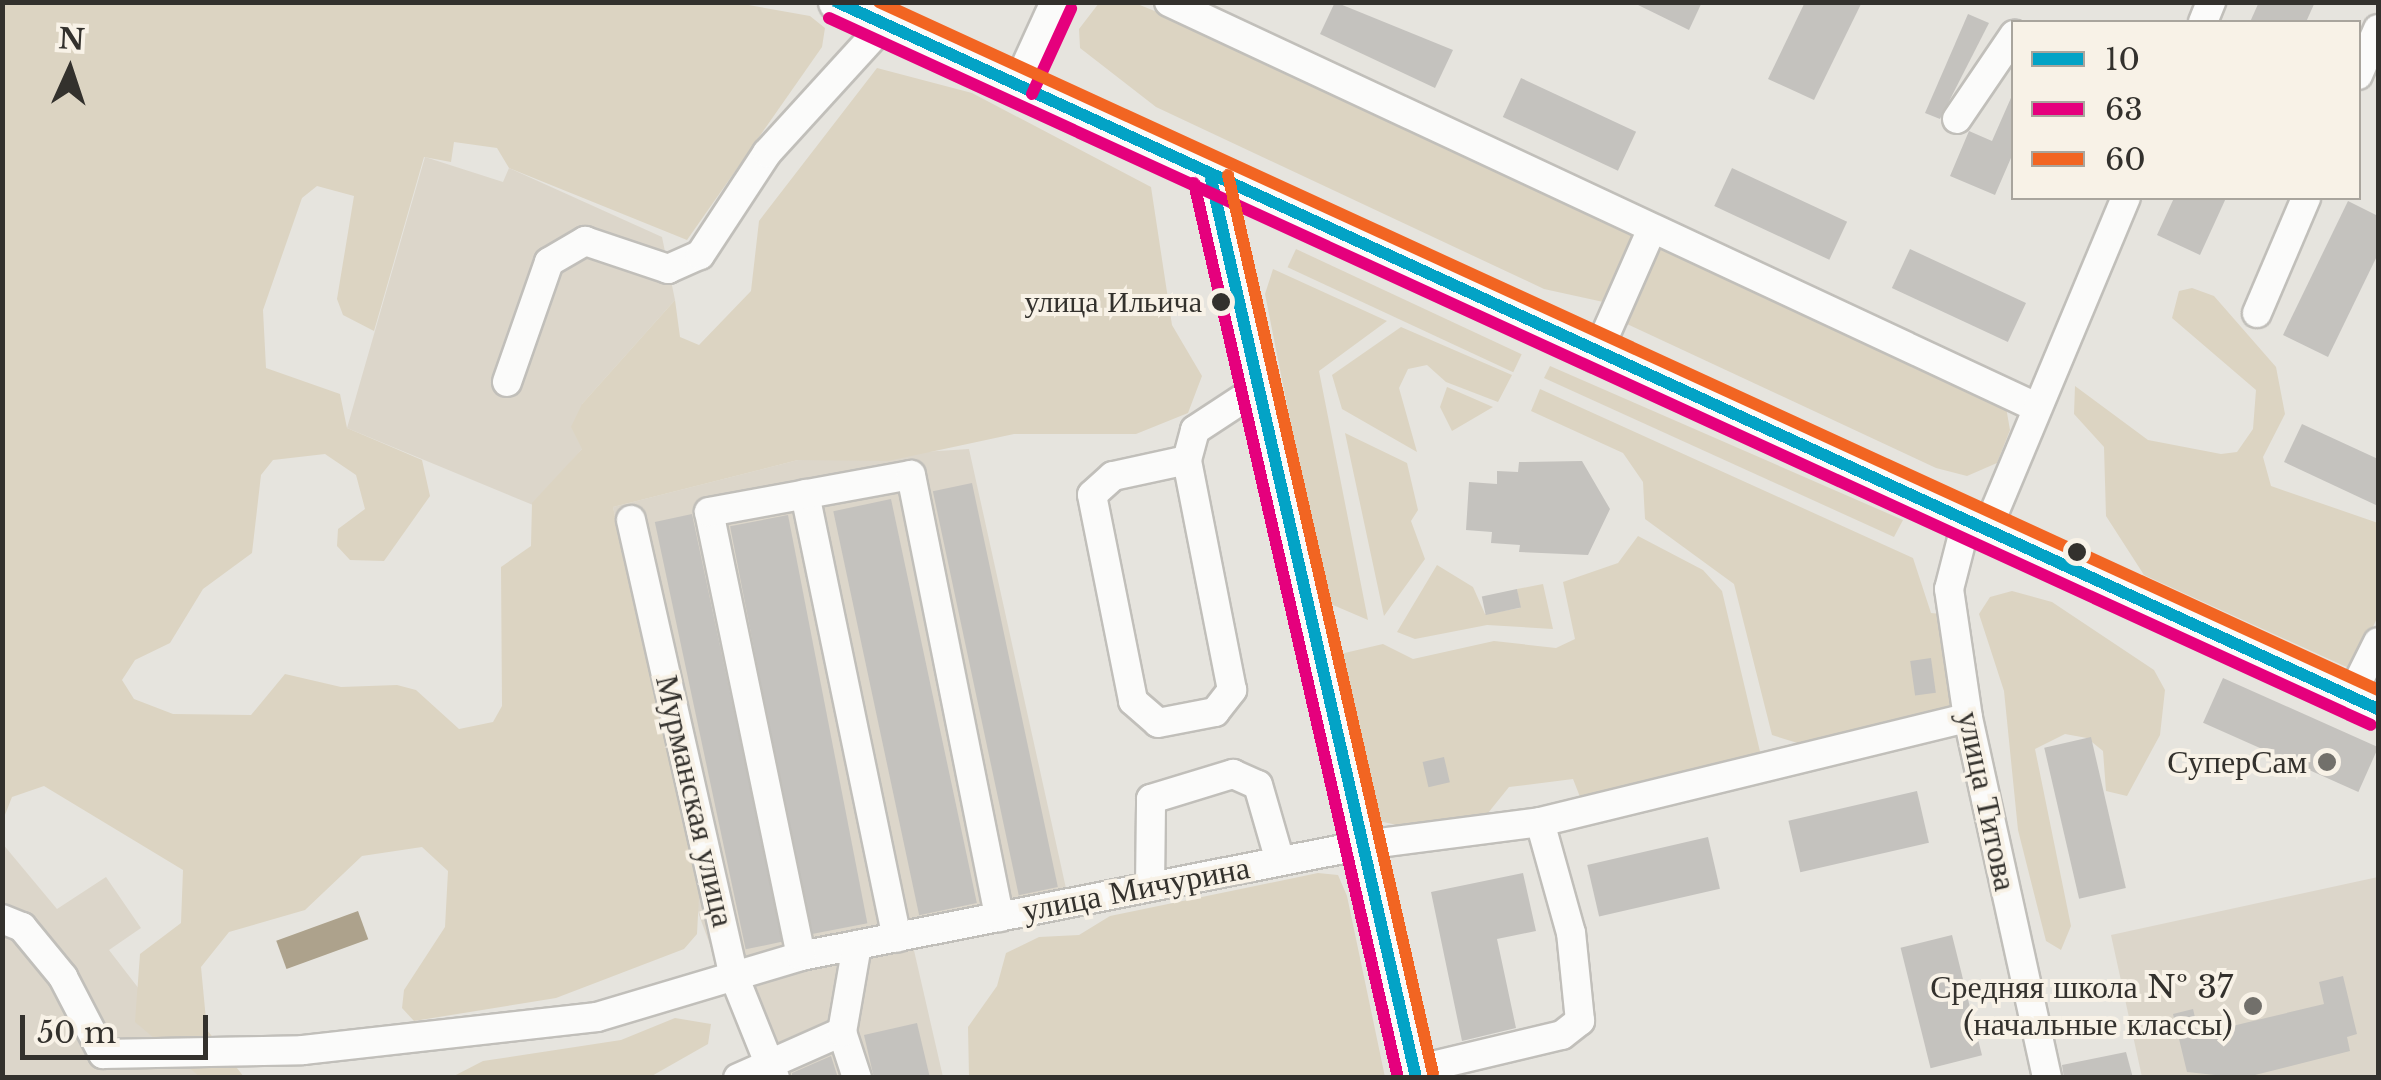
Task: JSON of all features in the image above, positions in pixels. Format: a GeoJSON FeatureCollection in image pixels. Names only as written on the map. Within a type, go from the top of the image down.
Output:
{"type":"FeatureCollection","features":[{"type":"Feature","properties":{"kind":"main road"},"geometry":{"type":"LineString","coordinates":[[836,2],[1595,358],[2365,703]]}},
{"type":"Feature","properties":{"kind":"street"},"geometry":{"type":"LineString","coordinates":[[1016,87],[1055,2]]}},
{"type":"Feature","properties":{"kind":"street"},"geometry":{"type":"LineString","coordinates":[[1169,2],[1651,231],[2034,406]]}},
{"type":"Feature","properties":{"kind":"street"},"geometry":{"type":"LineString","coordinates":[[507,382],[549,262],[585,241],[668,268],[700,256],[767,153],[884,25]]}},
{"type":"Feature","properties":{"kind":"street"},"geometry":{"type":"LineString","coordinates":[[2361,68],[2378,28]]}},
{"type":"Feature","properties":{"kind":"street"},"geometry":{"type":"LineString","coordinates":[[1957,119],[2011,39]]}},
{"type":"Feature","properties":{"kind":"street"},"geometry":{"type":"LineString","coordinates":[[1211,179],[1415,1074],[1562,1035],[1580,1021],[1571,933],[1540,822]]}},
{"type":"Feature","properties":{"kind":"street","name":"улица Титова"},"geometry":{"type":"LineString","coordinates":[[2047,1078],[1968,718],[1949,589],[2125,200]]}},
{"type":"Feature","properties":{"kind":"street"},"geometry":{"type":"LineString","coordinates":[[2257,314],[2305,200]]}},
{"type":"Feature","properties":{"kind":"street"},"geometry":{"type":"LineString","coordinates":[[1595,358],[1651,231]]}},
{"type":"Feature","properties":{"kind":"street"},"geometry":{"type":"LineString","coordinates":[[1187,460],[1113,476],[1092,495],[1133,701],[1158,724],[1215,712],[1232,690],[1187,460],[1195,430],[1259,388]]}},
{"type":"Feature","properties":{"kind":"street"},"geometry":{"type":"LineString","coordinates":[[800,956],[709,512],[911,476],[999,917]]}},
{"type":"Feature","properties":{"kind":"street"},"geometry":{"type":"LineString","coordinates":[[804,494],[897,938]]}},
{"type":"Feature","properties":{"kind":"street","name":"Мурманская улица"},"geometry":{"type":"LineString","coordinates":[[631,520],[734,976],[773,1069]]}},
{"type":"Feature","properties":{"kind":"street"},"geometry":{"type":"LineString","coordinates":[[2365,703],[2378,642]]}},
{"type":"Feature","properties":{"kind":"street","name":"улица Мичурина"},"geometry":{"type":"LineString","coordinates":[[2,919],[22,926],[63,977],[104,1054],[303,1050],[596,1017],[800,956],[1280,860],[1540,822],[1968,718]]}},
{"type":"Feature","properties":{"kind":"street"},"geometry":{"type":"LineString","coordinates":[[1150,886],[1150,799],[1233,774],[1258,786],[1280,860]]}},
{"type":"Feature","properties":{"kind":"street"},"geometry":{"type":"LineString","coordinates":[[857,945],[842,1032],[857,1078]]}},
{"type":"Feature","properties":{"kind":"street"},"geometry":{"type":"LineString","coordinates":[[738,1078],[773,1069],[842,1032]]}},
{"type":"Feature","properties":{"kind":"shaded area"},"geometry":{"type":"Polygon","coordinates":[[[732,2],[810,16],[825,28],[822,47],[687,240],[509,168],[497,148],[454,142],[451,162],[424,157],[374,331],[343,315],[337,299],[354,196],[317,186],[302,198],[263,310],[266,368],[340,394],[347,428],[422,460],[430,496],[384,561],[350,560],[337,546],[338,529],[365,509],[356,475],[325,454],[273,460],[261,475],[252,553],[203,589],[170,643],[135,660],[122,680],[134,699],[173,714],[251,715],[285,674],[341,687],[397,685],[416,690],[459,729],[493,722],[502,706],[501,567],[531,546],[532,503],[582,449],[571,427],[582,404],[675,300],[680,337],[699,345],[751,291],[759,221],[877,68],[972,93],[1151,187],[1172,325],[1202,376],[1188,413],[1136,434],[1014,434],[888,461],[798,460],[613,507],[699,896],[697,934],[684,949],[556,998],[414,1021],[402,1008],[404,990],[445,927],[448,871],[422,847],[362,856],[305,910],[229,932],[201,967],[207,1030],[244,1077],[200,1077],[135,1022],[140,954],[181,923],[183,870],[44,786],[12,797],[3,820],[2,3],[732,2]]]}},
{"type":"Feature","properties":{"kind":"shaded area"},"geometry":{"type":"Polygon","coordinates":[[[1099,3],[1135,3],[1194,27],[1582,211],[1639,228],[1608,303],[1544,289],[1156,107],[1080,48],[1079,29],[1099,3]]]}},
{"type":"Feature","properties":{"kind":"shaded area"},"geometry":{"type":"Polygon","coordinates":[[[425,157],[503,182],[509,168],[662,237],[675,300],[582,404],[582,449],[533,505],[347,428],[425,157]]]}},
{"type":"Feature","properties":{"kind":"shaded area"},"geometry":{"type":"Polygon","coordinates":[[[1660,246],[2006,407],[2010,430],[1997,463],[1967,476],[1936,468],[1627,324],[1660,246]]]}},
{"type":"Feature","properties":{"kind":"shaded area"},"geometry":{"type":"Polygon","coordinates":[[[1296,249],[1522,354],[1513,372],[1288,267],[1296,249]]]}},
{"type":"Feature","properties":{"kind":"shaded area"},"geometry":{"type":"Polygon","coordinates":[[[1273,269],[1387,321],[1319,371],[1368,620],[1326,602],[1265,294],[1273,269]]]}},
{"type":"Feature","properties":{"kind":"shaded area"},"geometry":{"type":"Polygon","coordinates":[[[2192,288],[2214,296],[2276,367],[2285,414],[2263,457],[2271,486],[2378,523],[2378,616],[2353,670],[2144,575],[2106,516],[2104,447],[2074,414],[2075,386],[2148,440],[2221,454],[2237,452],[2253,429],[2256,390],[2172,318],[2179,291],[2192,288]]]}},
{"type":"Feature","properties":{"kind":"shaded area"},"geometry":{"type":"Polygon","coordinates":[[[1401,327],[1512,375],[1498,402],[1446,382],[1427,365],[1408,369],[1399,388],[1417,452],[1342,409],[1332,375],[1401,327]]]}},
{"type":"Feature","properties":{"kind":"shaded area"},"geometry":{"type":"Polygon","coordinates":[[[1550,366],[1903,520],[1894,537],[1544,378],[1550,366]]]}},
{"type":"Feature","properties":{"kind":"shaded area"},"geometry":{"type":"Polygon","coordinates":[[[1447,387],[1493,407],[1452,431],[1440,407],[1447,387]]]}},
{"type":"Feature","properties":{"kind":"shaded area"},"geometry":{"type":"Polygon","coordinates":[[[1540,389],[1913,558],[1931,613],[1941,614],[1958,704],[1804,745],[1772,735],[1734,584],[1645,519],[1643,482],[1623,453],[1531,411],[1540,389]]]}},
{"type":"Feature","properties":{"kind":"shaded area"},"geometry":{"type":"Polygon","coordinates":[[[1345,433],[1407,463],[1418,510],[1411,521],[1425,559],[1384,616],[1345,433]]]}},
{"type":"Feature","properties":{"kind":"shaded area"},"geometry":{"type":"Polygon","coordinates":[[[969,449],[1071,911],[913,946],[943,1077],[759,1077],[699,915],[613,507],[798,460],[969,449]]]}},
{"type":"Feature","properties":{"kind":"shaded area"},"geometry":{"type":"Polygon","coordinates":[[[1638,536],[1703,570],[1722,591],[1762,760],[1582,802],[1573,779],[1509,787],[1488,813],[1411,828],[1374,820],[1336,655],[1383,644],[1413,659],[1494,641],[1556,648],[1575,639],[1563,582],[1618,563],[1638,536]]]}},
{"type":"Feature","properties":{"kind":"shaded area"},"geometry":{"type":"Polygon","coordinates":[[[1437,565],[1473,587],[1485,614],[1520,608],[1517,589],[1543,584],[1553,629],[1487,625],[1415,639],[1397,632],[1437,565]]]}},
{"type":"Feature","properties":{"kind":"shaded area"},"geometry":{"type":"Polygon","coordinates":[[[2012,591],[2052,602],[2154,670],[2165,690],[2160,735],[2127,796],[2106,791],[2103,751],[2087,738],[2065,734],[2035,749],[2071,926],[2061,950],[2046,941],[2018,830],[2004,691],[1979,614],[1990,597],[2012,591]]]}},
{"type":"Feature","properties":{"kind":"shaded area"},"geometry":{"type":"Polygon","coordinates":[[[2,843],[57,909],[106,877],[141,928],[109,950],[207,1077],[3,1077],[2,843]]]}},
{"type":"Feature","properties":{"kind":"shaded area"},"geometry":{"type":"Polygon","coordinates":[[[1318,873],[1338,875],[1347,896],[1385,1077],[969,1077],[968,1027],[997,986],[1006,953],[1039,937],[1079,935],[1110,916],[1318,873]]]}},
{"type":"Feature","properties":{"kind":"shaded area","name":"Средняя школа № 37 (начальные классы)"},"geometry":{"type":"Polygon","coordinates":[[[2378,877],[2378,1077],[2142,1077],[2111,935],[2378,877]]]}},
{"type":"Feature","properties":{"kind":"shaded area"},"geometry":{"type":"Polygon","coordinates":[[[358,911],[368,939],[287,969],[276,941],[358,911]]]}},
{"type":"Feature","properties":{"kind":"shaded area"},"geometry":{"type":"Polygon","coordinates":[[[675,1018],[711,1024],[708,1044],[650,1077],[452,1077],[483,1061],[621,1040],[675,1018]]]}},
{"type":"Feature","properties":{"kind":"building"},"geometry":{"type":"Polygon","coordinates":[[[1335,2],[1453,50],[1435,88],[1320,34],[1335,2]]]}},
{"type":"Feature","properties":{"kind":"building"},"geometry":{"type":"Polygon","coordinates":[[[1632,2],[1702,2],[1689,30],[1632,2]]]}},
{"type":"Feature","properties":{"kind":"building"},"geometry":{"type":"Polygon","coordinates":[[[1805,2],[1862,2],[1814,100],[1768,79],[1805,2]]]}},
{"type":"Feature","properties":{"kind":"building"},"geometry":{"type":"Polygon","coordinates":[[[2259,2],[2315,2],[2307,20],[2251,20],[2259,2]]]}},
{"type":"Feature","properties":{"kind":"building"},"geometry":{"type":"Polygon","coordinates":[[[1968,14],[1989,23],[1940,119],[1925,113],[1968,14]]]}},
{"type":"Feature","properties":{"kind":"building"},"geometry":{"type":"Polygon","coordinates":[[[1521,78],[1636,132],[1618,171],[1503,117],[1521,78]]]}},
{"type":"Feature","properties":{"kind":"building"},"geometry":{"type":"Polygon","coordinates":[[[2011,98],[2011,158],[1995,195],[1950,176],[1969,131],[1992,141],[2011,98]]]}},
{"type":"Feature","properties":{"kind":"building"},"geometry":{"type":"Polygon","coordinates":[[[1732,168],[1847,222],[1829,260],[1714,206],[1732,168]]]}},
{"type":"Feature","properties":{"kind":"building"},"geometry":{"type":"Polygon","coordinates":[[[2173,200],[2225,200],[2200,255],[2157,235],[2173,200]]]}},
{"type":"Feature","properties":{"kind":"building"},"geometry":{"type":"Polygon","coordinates":[[[2348,201],[2378,216],[2378,254],[2328,357],[2283,335],[2348,201]]]}},
{"type":"Feature","properties":{"kind":"building"},"geometry":{"type":"Polygon","coordinates":[[[1910,249],[2026,303],[2008,342],[1892,288],[1910,249]]]}},
{"type":"Feature","properties":{"kind":"building"},"geometry":{"type":"Polygon","coordinates":[[[2302,424],[2378,459],[2378,506],[2284,462],[2302,424]]]}},
{"type":"Feature","properties":{"kind":"building"},"geometry":{"type":"Polygon","coordinates":[[[1582,461],[1610,509],[1588,555],[1519,552],[1520,545],[1491,543],[1492,532],[1466,530],[1469,482],[1497,484],[1497,471],[1518,472],[1519,462],[1582,461]]]}},
{"type":"Feature","properties":{"kind":"building"},"geometry":{"type":"Polygon","coordinates":[[[972,483],[1058,887],[1019,895],[933,491],[972,483]]]}},
{"type":"Feature","properties":{"kind":"building"},"geometry":{"type":"Polygon","coordinates":[[[891,499],[977,903],[919,915],[833,511],[891,499]]]}},
{"type":"Feature","properties":{"kind":"building"},"geometry":{"type":"Polygon","coordinates":[[[692,514],[783,941],[746,949],[655,522],[692,514]]]}},
{"type":"Feature","properties":{"kind":"building"},"geometry":{"type":"Polygon","coordinates":[[[788,515],[867,923],[809,935],[730,526],[788,515]]]}},
{"type":"Feature","properties":{"kind":"building"},"geometry":{"type":"Polygon","coordinates":[[[1517,589],[1521,608],[1486,615],[1482,596],[1517,589]]]}},
{"type":"Feature","properties":{"kind":"building"},"geometry":{"type":"Polygon","coordinates":[[[1931,658],[1936,693],[1915,696],[1910,661],[1931,658]]]}},
{"type":"Feature","properties":{"kind":"building"},"geometry":{"type":"Polygon","coordinates":[[[2223,678],[2378,747],[2358,792],[2203,723],[2223,678]]]}},
{"type":"Feature","properties":{"kind":"building"},"geometry":{"type":"Polygon","coordinates":[[[2091,737],[2126,888],[2079,899],[2044,748],[2091,737]]]}},
{"type":"Feature","properties":{"kind":"building"},"geometry":{"type":"Polygon","coordinates":[[[1444,757],[1450,782],[1428,787],[1423,762],[1444,757]]]}},
{"type":"Feature","properties":{"kind":"building"},"geometry":{"type":"Polygon","coordinates":[[[1917,791],[1929,843],[1800,872],[1788,821],[1917,791]]]}},
{"type":"Feature","properties":{"kind":"building"},"geometry":{"type":"Polygon","coordinates":[[[1708,837],[1720,889],[1599,917],[1587,865],[1708,837]]]}},
{"type":"Feature","properties":{"kind":"building"},"geometry":{"type":"Polygon","coordinates":[[[1523,873],[1536,931],[1497,939],[1516,1028],[1462,1041],[1431,892],[1523,873]]]}},
{"type":"Feature","properties":{"kind":"building"},"geometry":{"type":"Polygon","coordinates":[[[1952,935],[1982,1055],[1931,1068],[1901,948],[1952,935]]]}},
{"type":"Feature","properties":{"kind":"building"},"geometry":{"type":"Polygon","coordinates":[[[2343,976],[2357,1034],[2347,1037],[2350,1051],[2243,1078],[2187,1072],[2173,1014],[2193,1009],[2199,1034],[2324,1004],[2319,982],[2343,976]]]}},
{"type":"Feature","properties":{"kind":"building"},"geometry":{"type":"Polygon","coordinates":[[[917,1023],[930,1078],[874,1078],[864,1035],[917,1023]]]}},
{"type":"Feature","properties":{"kind":"building"},"geometry":{"type":"Polygon","coordinates":[[[2126,1052],[2133,1078],[2064,1078],[2062,1065],[2126,1052]]]}},
{"type":"Feature","properties":{"kind":"building"},"geometry":{"type":"Polygon","coordinates":[[[831,1056],[838,1078],[792,1078],[792,1073],[831,1056]]]}},
{"type":"Feature","properties":{"kind":"transit line","name":"10"},"geometry":{"type":"LineString","coordinates":[[837,2],[2378,709]]}},
{"type":"Feature","properties":{"kind":"transit line","name":"60"},"geometry":{"type":"LineString","coordinates":[[879,2],[2378,690]]}},
{"type":"Feature","properties":{"kind":"transit line","name":"63"},"geometry":{"type":"LineString","coordinates":[[1032,94],[1071,9]]}},
{"type":"Feature","properties":{"kind":"transit line","name":"63"},"geometry":{"type":"LineString","coordinates":[[829,18],[2371,725]]}},
{"type":"Feature","properties":{"kind":"transit line","name":"60"},"geometry":{"type":"LineString","coordinates":[[1228,175],[1433,1074]]}},
{"type":"Feature","properties":{"kind":"transit line","name":"10"},"geometry":{"type":"LineString","coordinates":[[1211,179],[1416,1078]]}},
{"type":"Feature","properties":{"kind":"transit line","name":"63"},"geometry":{"type":"LineString","coordinates":[[1194,183],[1398,1078]]}},
{"type":"Feature","properties":{"kind":"place","name":"улица Ильича"},"geometry":{"type":"Point","coordinates":[1221,302]}},
{"type":"Feature","properties":{"kind":"place","name":"СуперСам"},"geometry":{"type":"Point","coordinates":[2327,762]}},
{"type":"Feature","properties":{"kind":"place","name":"Средняя школа № 37 (начальные классы)"},"geometry":{"type":"Point","coordinates":[2253,1006]}}]}
